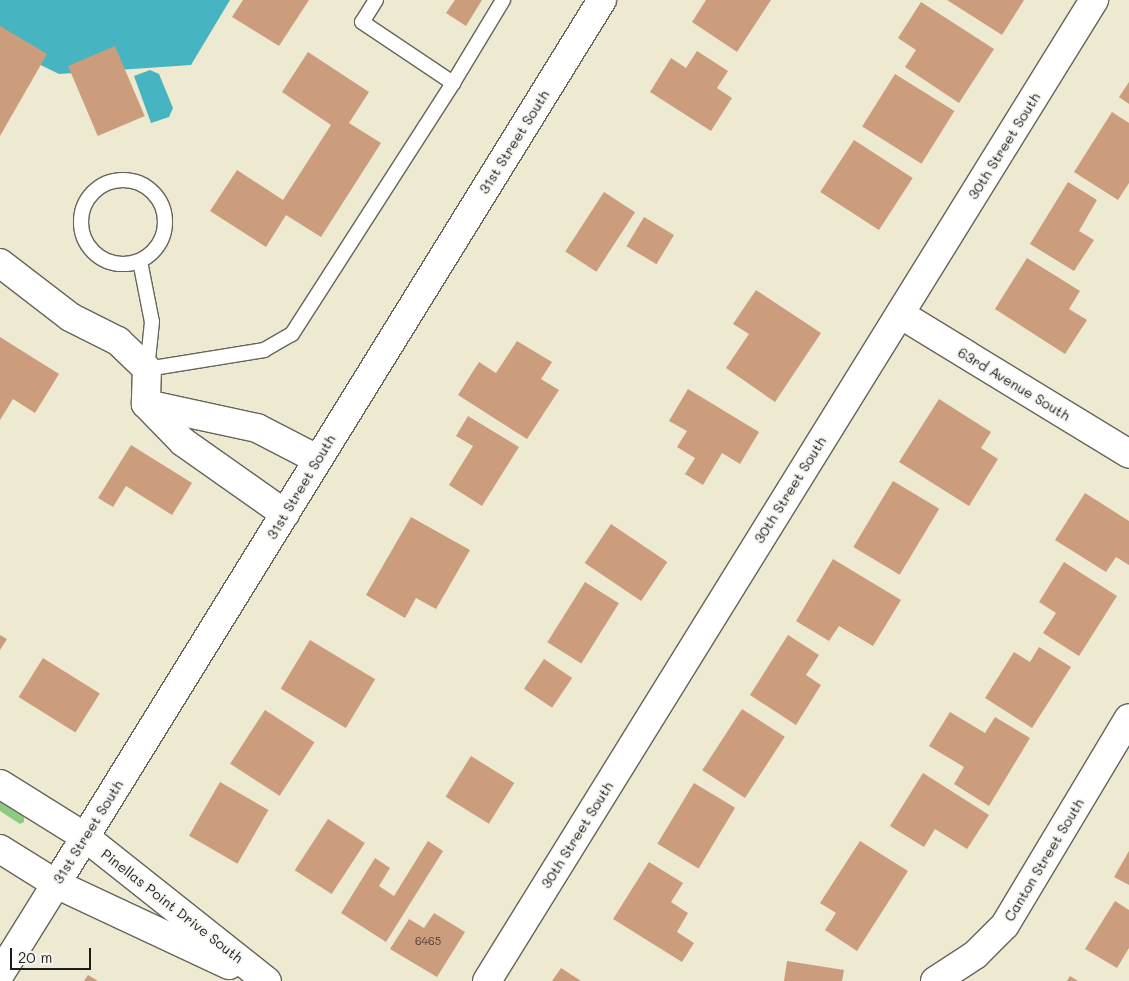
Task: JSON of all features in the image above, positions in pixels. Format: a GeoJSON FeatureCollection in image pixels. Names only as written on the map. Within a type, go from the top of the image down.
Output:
{"type":"FeatureCollection","features":[{"type":"Feature","properties":{"kind":"street","name":"31st Street South"},"geometry":{"type":"LineString","coordinates":[[0,974],[602,0]]}},
{"type":"Feature","properties":{"kind":"street","name":"30th Street South"},"geometry":{"type":"LineString","coordinates":[[487,981],[1094,0]]}},
{"type":"Feature","properties":{"kind":"street"},"geometry":{"type":"LineString","coordinates":[[0,263],[70,317],[118,341],[147,368],[146,404],[183,442],[285,514]]}},
{"type":"Feature","properties":{"kind":"street","name":"63rd Avenue South"},"geometry":{"type":"LineString","coordinates":[[900,314],[1129,454]]}},
{"type":"Feature","properties":{"kind":"street"},"geometry":{"type":"LineString","coordinates":[[146,404],[257,428],[317,459]]}},
{"type":"Feature","properties":{"kind":"street","name":"Canton Street South"},"geometry":{"type":"LineString","coordinates":[[935,981],[975,955],[1005,924],[1129,718]]}},
{"type":"Feature","properties":{"kind":"street","name":"Pinellas Point Drive South"},"geometry":{"type":"LineString","coordinates":[[0,784],[85,837],[266,981]]}},
{"type":"Feature","properties":{"kind":"street","name":"Pinellas Point Drive South"},"geometry":{"type":"LineString","coordinates":[[0,849],[56,884],[266,981]]}},
{"type":"Feature","properties":{"kind":"lane"},"geometry":{"type":"LineString","coordinates":[[376,0],[362,22],[454,83]]}},
{"type":"Feature","properties":{"kind":"lane"},"geometry":{"type":"LineString","coordinates":[[140,261],[152,322],[147,368],[264,350],[292,334],[454,83],[503,0]]}},
{"type":"Feature","properties":{"kind":"lane"},"geometry":{"type":"LineString","coordinates":[[123,179],[138,182],[150,189],[160,200],[165,214],[166,228],[161,242],[152,253],[140,261],[127,264],[114,263],[101,258],[91,250],[84,238],[81,225],[82,212],[87,200],[97,189],[109,182],[123,179]]}},
{"type":"Feature","properties":{"kind":"green space"},"geometry":{"type":"Polygon","coordinates":[[[0,802],[24,817],[24,822],[20,824],[0,811],[0,802]]]}},
{"type":"Feature","properties":{"kind":"water"},"geometry":{"type":"Polygon","coordinates":[[[0,0],[230,0],[191,65],[59,74],[0,45],[0,0]]]}},
{"type":"Feature","properties":{"kind":"water"},"geometry":{"type":"Polygon","coordinates":[[[150,70],[159,74],[173,108],[169,117],[151,123],[134,76],[150,70]]]}},
{"type":"Feature","properties":{"kind":"building"},"geometry":{"type":"Polygon","coordinates":[[[243,0],[309,0],[279,46],[232,17],[243,0]]]}},
{"type":"Feature","properties":{"kind":"building"},"geometry":{"type":"Polygon","coordinates":[[[455,0],[482,0],[466,26],[446,13],[455,0]]]}},
{"type":"Feature","properties":{"kind":"building"},"geometry":{"type":"Polygon","coordinates":[[[706,0],[771,0],[737,52],[692,22],[706,0]]]}},
{"type":"Feature","properties":{"kind":"building"},"geometry":{"type":"Polygon","coordinates":[[[947,0],[1024,0],[1002,35],[947,0]]]}},
{"type":"Feature","properties":{"kind":"building"},"geometry":{"type":"Polygon","coordinates":[[[921,2],[994,49],[959,103],[905,67],[916,50],[898,38],[921,2]]]}},
{"type":"Feature","properties":{"kind":"building"},"geometry":{"type":"Polygon","coordinates":[[[0,26],[47,54],[0,136],[0,26]]]}},
{"type":"Feature","properties":{"kind":"building"},"geometry":{"type":"Polygon","coordinates":[[[115,46],[145,116],[98,136],[68,66],[115,46]]]}},
{"type":"Feature","properties":{"kind":"building"},"geometry":{"type":"Polygon","coordinates":[[[697,51],[728,71],[717,88],[732,98],[711,131],[650,92],[671,58],[686,68],[697,51]]]}},
{"type":"Feature","properties":{"kind":"building"},"geometry":{"type":"Polygon","coordinates":[[[308,52],[369,92],[349,123],[381,143],[321,237],[286,215],[266,247],[210,211],[237,170],[283,200],[331,125],[282,92],[308,52]]]}},
{"type":"Feature","properties":{"kind":"building"},"geometry":{"type":"Polygon","coordinates":[[[895,74],[954,111],[922,164],[862,127],[895,74]]]}},
{"type":"Feature","properties":{"kind":"building"},"geometry":{"type":"Polygon","coordinates":[[[1129,82],[1129,104],[1119,97],[1129,82]]]}},
{"type":"Feature","properties":{"kind":"building"},"geometry":{"type":"Polygon","coordinates":[[[1112,112],[1129,123],[1129,183],[1118,200],[1074,172],[1112,112]]]}},
{"type":"Feature","properties":{"kind":"building"},"geometry":{"type":"Polygon","coordinates":[[[854,140],[913,178],[879,230],[820,192],[854,140]]]}},
{"type":"Feature","properties":{"kind":"building"},"geometry":{"type":"Polygon","coordinates":[[[1068,182],[1097,200],[1079,231],[1094,240],[1074,271],[1030,244],[1068,182]]]}},
{"type":"Feature","properties":{"kind":"building"},"geometry":{"type":"Polygon","coordinates":[[[604,192],[635,212],[596,272],[565,252],[604,192]]]}},
{"type":"Feature","properties":{"kind":"building"},"geometry":{"type":"Polygon","coordinates":[[[644,217],[674,235],[656,264],[626,246],[644,217]]]}},
{"type":"Feature","properties":{"kind":"building"},"geometry":{"type":"Polygon","coordinates":[[[1027,258],[1080,291],[1069,309],[1087,320],[1065,354],[995,309],[1027,258]]]}},
{"type":"Feature","properties":{"kind":"building"},"geometry":{"type":"Polygon","coordinates":[[[756,290],[821,333],[775,402],[726,368],[749,334],[733,324],[756,290]]]}},
{"type":"Feature","properties":{"kind":"building"},"geometry":{"type":"Polygon","coordinates":[[[0,337],[59,374],[35,413],[13,399],[0,420],[0,337]]]}},
{"type":"Feature","properties":{"kind":"building"},"geometry":{"type":"Polygon","coordinates":[[[517,341],[552,362],[541,379],[559,390],[527,439],[458,395],[479,362],[496,373],[517,341]]]}},
{"type":"Feature","properties":{"kind":"building"},"geometry":{"type":"Polygon","coordinates":[[[688,389],[759,432],[740,464],[722,453],[703,485],[685,474],[695,458],[677,447],[687,431],[669,421],[688,389]]]}},
{"type":"Feature","properties":{"kind":"building"},"geometry":{"type":"Polygon","coordinates":[[[939,399],[991,432],[981,448],[998,459],[969,506],[899,462],[939,399]]]}},
{"type":"Feature","properties":{"kind":"building"},"geometry":{"type":"Polygon","coordinates":[[[468,416],[519,447],[482,506],[449,485],[473,446],[456,436],[468,416]]]}},
{"type":"Feature","properties":{"kind":"building"},"geometry":{"type":"Polygon","coordinates":[[[131,445],[192,483],[172,515],[126,486],[113,507],[98,498],[131,445]]]}},
{"type":"Feature","properties":{"kind":"building"},"geometry":{"type":"Polygon","coordinates":[[[893,481],[939,509],[900,575],[853,547],[893,481]]]}},
{"type":"Feature","properties":{"kind":"building"},"geometry":{"type":"Polygon","coordinates":[[[1085,493],[1129,521],[1129,565],[1116,557],[1106,572],[1055,540],[1085,493]]]}},
{"type":"Feature","properties":{"kind":"building"},"geometry":{"type":"Polygon","coordinates":[[[411,517],[470,550],[436,609],[416,598],[405,618],[366,595],[411,517]]]}},
{"type":"Feature","properties":{"kind":"building"},"geometry":{"type":"Polygon","coordinates":[[[611,524],[667,562],[641,601],[585,563],[611,524]]]}},
{"type":"Feature","properties":{"kind":"building"},"geometry":{"type":"Polygon","coordinates":[[[833,559],[901,600],[873,646],[839,626],[829,641],[796,621],[833,559]]]}},
{"type":"Feature","properties":{"kind":"building"},"geometry":{"type":"Polygon","coordinates":[[[1064,562],[1117,596],[1079,656],[1043,633],[1056,613],[1039,602],[1064,562]]]}},
{"type":"Feature","properties":{"kind":"building"},"geometry":{"type":"Polygon","coordinates":[[[585,582],[619,603],[581,663],[547,642],[585,582]]]}},
{"type":"Feature","properties":{"kind":"building"},"geometry":{"type":"Polygon","coordinates":[[[0,635],[7,639],[0,650],[0,635]]]}},
{"type":"Feature","properties":{"kind":"building"},"geometry":{"type":"Polygon","coordinates":[[[788,635],[819,655],[806,675],[821,685],[796,725],[750,695],[788,635]]]}},
{"type":"Feature","properties":{"kind":"building"},"geometry":{"type":"Polygon","coordinates":[[[310,640],[375,679],[346,728],[281,689],[310,640]]]}},
{"type":"Feature","properties":{"kind":"building"},"geometry":{"type":"Polygon","coordinates":[[[1039,647],[1071,667],[1032,728],[985,698],[1014,652],[1030,662],[1039,647]]]}},
{"type":"Feature","properties":{"kind":"building"},"geometry":{"type":"Polygon","coordinates":[[[43,658],[100,694],[75,733],[19,697],[43,658]]]}},
{"type":"Feature","properties":{"kind":"building"},"geometry":{"type":"Polygon","coordinates":[[[544,659],[572,678],[552,708],[524,689],[544,659]]]}},
{"type":"Feature","properties":{"kind":"building"},"geometry":{"type":"Polygon","coordinates":[[[742,709],[785,737],[745,798],[702,770],[742,709]]]}},
{"type":"Feature","properties":{"kind":"building"},"geometry":{"type":"Polygon","coordinates":[[[265,710],[314,742],[280,796],[230,764],[265,710]]]}},
{"type":"Feature","properties":{"kind":"building"},"geometry":{"type":"Polygon","coordinates":[[[950,712],[985,733],[995,717],[1030,738],[989,806],[954,784],[964,767],[929,746],[950,712]]]}},
{"type":"Feature","properties":{"kind":"building"},"geometry":{"type":"Polygon","coordinates":[[[471,756],[514,783],[489,824],[446,797],[471,756]]]}},
{"type":"Feature","properties":{"kind":"building"},"geometry":{"type":"Polygon","coordinates":[[[923,773],[989,815],[967,849],[935,829],[924,847],[890,826],[923,773]]]}},
{"type":"Feature","properties":{"kind":"building"},"geometry":{"type":"Polygon","coordinates":[[[220,782],[268,810],[237,864],[189,836],[220,782]]]}},
{"type":"Feature","properties":{"kind":"building"},"geometry":{"type":"Polygon","coordinates":[[[694,783],[735,808],[699,869],[657,844],[694,783]]]}},
{"type":"Feature","properties":{"kind":"building"},"geometry":{"type":"Polygon","coordinates":[[[328,819],[365,843],[332,894],[295,870],[328,819]]]}},
{"type":"Feature","properties":{"kind":"building"},"geometry":{"type":"Polygon","coordinates":[[[428,841],[443,851],[386,942],[341,913],[375,858],[390,868],[379,886],[394,896],[428,841]]]}},
{"type":"Feature","properties":{"kind":"building"},"geometry":{"type":"Polygon","coordinates":[[[860,841],[908,871],[857,951],[825,930],[836,913],[820,903],[860,841]]]}},
{"type":"Feature","properties":{"kind":"building"},"geometry":{"type":"Polygon","coordinates":[[[1129,851],[1129,885],[1114,877],[1129,851]]]}},
{"type":"Feature","properties":{"kind":"building"},"geometry":{"type":"Polygon","coordinates":[[[649,862],[683,883],[671,902],[688,913],[677,932],[694,943],[682,962],[613,919],[649,862]]]}},
{"type":"Feature","properties":{"kind":"building"},"geometry":{"type":"Polygon","coordinates":[[[1115,901],[1129,910],[1129,948],[1117,968],[1085,949],[1115,901]]]}},
{"type":"Feature","properties":{"kind":"building"},"geometry":{"type":"Polygon","coordinates":[[[434,913],[465,932],[437,977],[390,949],[409,919],[424,928],[434,913]]]}},
{"type":"Feature","properties":{"kind":"building"},"geometry":{"type":"Polygon","coordinates":[[[787,961],[844,970],[842,981],[784,981],[787,961]]]}},
{"type":"Feature","properties":{"kind":"building"},"geometry":{"type":"Polygon","coordinates":[[[561,968],[581,981],[552,981],[561,968]]]}},
{"type":"Feature","properties":{"kind":"building"},"geometry":{"type":"Polygon","coordinates":[[[88,975],[98,981],[84,981],[88,975]]]}},
{"type":"Feature","properties":{"kind":"building"},"geometry":{"type":"Polygon","coordinates":[[[1070,976],[1078,981],[1067,981],[1070,976]]]}}]}
